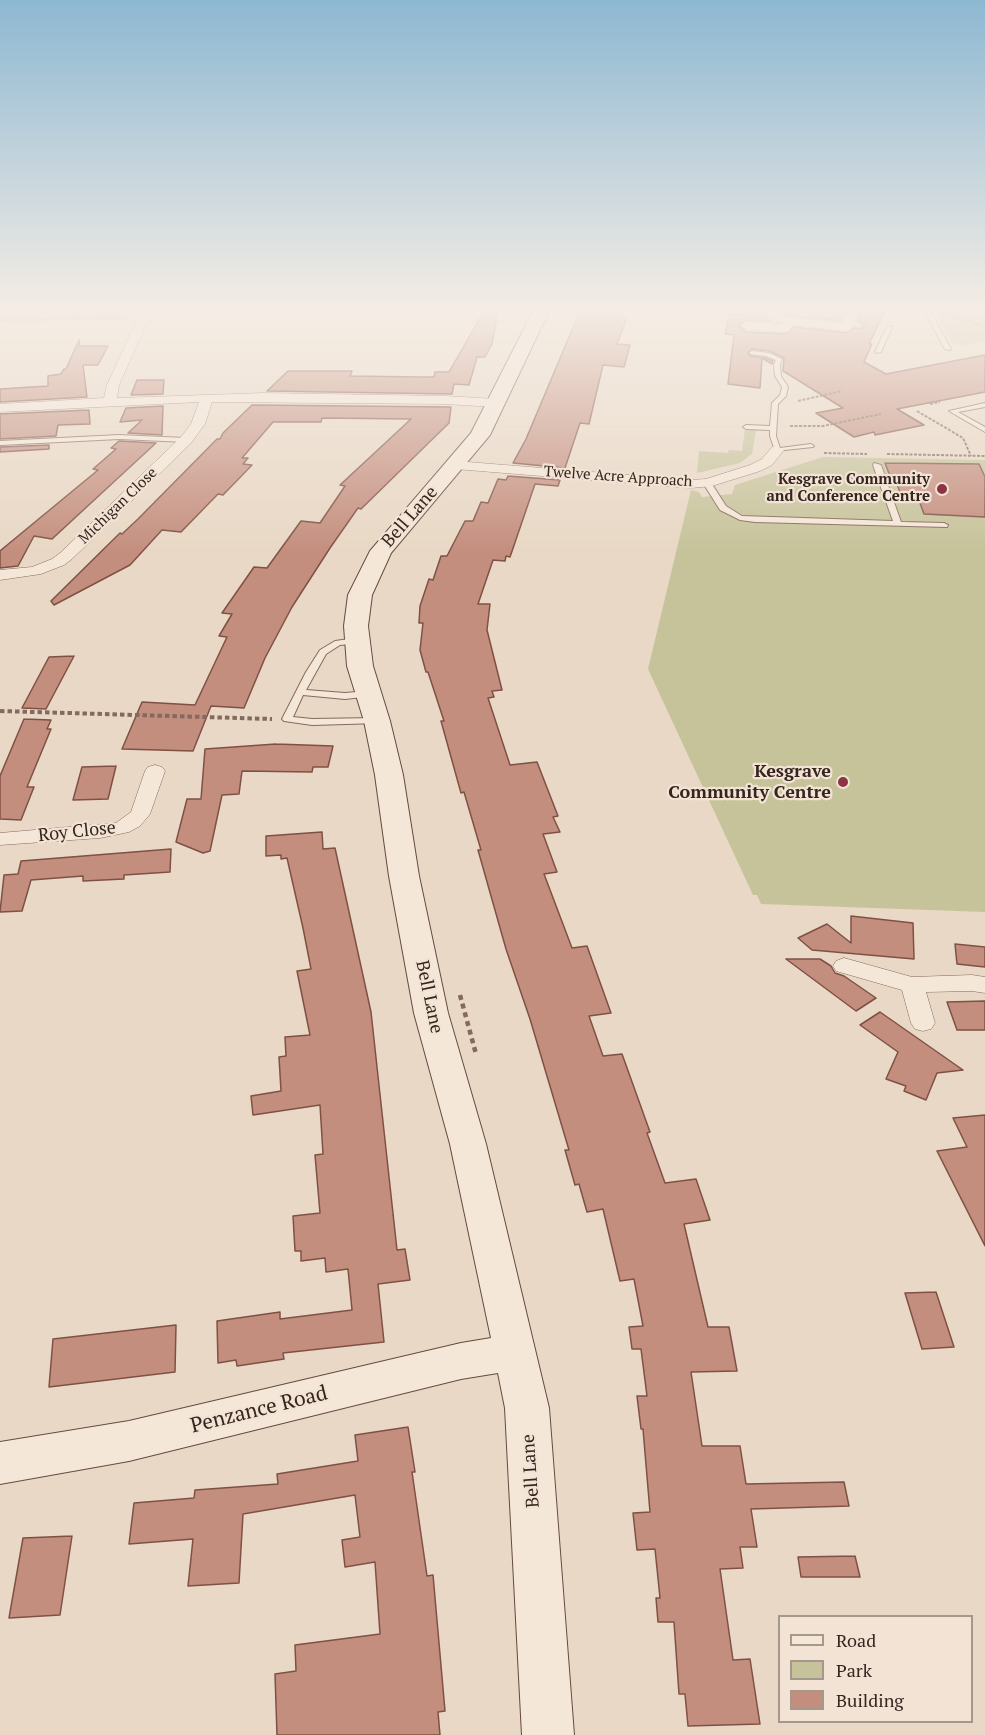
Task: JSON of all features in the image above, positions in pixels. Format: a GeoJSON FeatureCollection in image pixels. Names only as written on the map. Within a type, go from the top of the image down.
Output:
{"type":"FeatureCollection","features":[{"type":"Feature","properties":{"kind":"street"},"geometry":{"type":"LineString","coordinates":[[110,402],[112,392]]}},
{"type":"Feature","properties":{"kind":"street","name":"Bell Lane"},"geometry":{"type":"LineString","coordinates":[[501,392],[480,435],[393,534],[372,566],[360,595],[356,626],[360,666],[388,766],[404,876],[431,1013],[468,1144],[527,1408],[548,1735]]}},
{"type":"Feature","properties":{"kind":"street"},"geometry":{"type":"LineString","coordinates":[[0,408],[207,398],[434,400],[496,403]]}},
{"type":"Feature","properties":{"kind":"street","name":"Michigan Close"},"geometry":{"type":"LineString","coordinates":[[0,575],[35,571],[58,562],[186,440],[198,424],[207,398]]}},
{"type":"Feature","properties":{"kind":"street","name":"Twelve Acre Approach"},"geometry":{"type":"LineString","coordinates":[[456,465],[669,483],[707,483],[762,465],[772,458],[777,450]]}},
{"type":"Feature","properties":{"kind":"street","name":"Roy Close"},"geometry":{"type":"LineString","coordinates":[[0,839],[122,828],[133,822],[140,814],[155,771]]}},
{"type":"Feature","properties":{"kind":"street"},"geometry":{"type":"LineString","coordinates":[[844,966],[912,985],[972,983],[985,985]]}},
{"type":"Feature","properties":{"kind":"street"},"geometry":{"type":"LineString","coordinates":[[912,985],[923,1023]]}},
{"type":"Feature","properties":{"kind":"street","name":"Penzance Road"},"geometry":{"type":"LineString","coordinates":[[0,1463],[129,1441],[461,1361],[516,1352]]}},
{"type":"Feature","properties":{"kind":"lane"},"geometry":{"type":"LineString","coordinates":[[784,392],[775,403],[774,442],[777,450],[811,446]]}},
{"type":"Feature","properties":{"kind":"lane"},"geometry":{"type":"LineString","coordinates":[[764,399],[778,400]]}},
{"type":"Feature","properties":{"kind":"lane"},"geometry":{"type":"LineString","coordinates":[[985,405],[952,411],[985,430]]}},
{"type":"Feature","properties":{"kind":"lane"},"geometry":{"type":"LineString","coordinates":[[746,427],[774,424]]}},
{"type":"Feature","properties":{"kind":"lane"},"geometry":{"type":"LineString","coordinates":[[0,443],[119,437],[186,440]]}},
{"type":"Feature","properties":{"kind":"lane"},"geometry":{"type":"LineString","coordinates":[[877,465],[898,524]]}},
{"type":"Feature","properties":{"kind":"lane"},"geometry":{"type":"LineString","coordinates":[[707,483],[723,508],[740,518],[771,521],[944,525]]}},
{"type":"Feature","properties":{"kind":"lane"},"geometry":{"type":"LineString","coordinates":[[357,641],[338,644],[323,652],[310,672],[287,719],[312,722],[373,708]]}},
{"type":"Feature","properties":{"kind":"lane"},"geometry":{"type":"LineString","coordinates":[[301,693],[345,696],[373,708]]}},
{"type":"Feature","properties":{"kind":"path"},"geometry":{"type":"LineString","coordinates":[[774,424],[799,400],[837,392]]}},
{"type":"Feature","properties":{"kind":"path"},"geometry":{"type":"LineString","coordinates":[[917,411],[963,438],[971,456]]}},
{"type":"Feature","properties":{"kind":"path"},"geometry":{"type":"LineString","coordinates":[[774,424],[823,426],[881,414]]}},
{"type":"Feature","properties":{"kind":"path"},"geometry":{"type":"LineString","coordinates":[[774,477],[882,478]]}},
{"type":"Feature","properties":{"kind":"path"},"geometry":{"type":"LineString","coordinates":[[0,711],[287,719]]}},
{"type":"Feature","properties":{"kind":"path"},"geometry":{"type":"LineString","coordinates":[[458,989],[479,1064]]}},
{"type":"Feature","properties":{"kind":"green space"},"geometry":{"type":"Polygon","coordinates":[[[745,429],[756,430],[752,454],[740,463],[697,473],[699,451],[728,453],[729,450],[742,451],[745,429]]]}},
{"type":"Feature","properties":{"kind":"green space","name":"Kesgrave Community Centre"},"geometry":{"type":"Polygon","coordinates":[[[823,457],[985,460],[985,912],[761,904],[757,895],[753,895],[648,669],[691,490],[699,492],[702,497],[732,494],[735,485],[823,457]]]}},
{"type":"Feature","properties":{"kind":"building"},"geometry":{"type":"Polygon","coordinates":[[[0,392],[86,392],[87,397],[0,402],[0,392]]]}},
{"type":"Feature","properties":{"kind":"building"},"geometry":{"type":"Polygon","coordinates":[[[132,392],[163,392],[163,394],[131,395],[132,392]]]}},
{"type":"Feature","properties":{"kind":"building"},"geometry":{"type":"Polygon","coordinates":[[[327,392],[452,392],[452,394],[327,392]]]}},
{"type":"Feature","properties":{"kind":"building"},"geometry":{"type":"Polygon","coordinates":[[[546,392],[597,392],[589,424],[580,423],[565,468],[513,463],[546,392]]]}},
{"type":"Feature","properties":{"kind":"building"},"geometry":{"type":"Polygon","coordinates":[[[817,392],[985,392],[897,409],[924,425],[875,435],[874,432],[854,437],[816,413],[843,408],[817,392]]]}},
{"type":"Feature","properties":{"kind":"building"},"geometry":{"type":"Polygon","coordinates":[[[252,405],[451,407],[449,423],[361,509],[358,508],[330,548],[292,607],[265,658],[244,708],[211,706],[193,751],[122,749],[142,702],[195,705],[227,637],[219,636],[232,614],[222,613],[254,567],[267,568],[301,521],[320,523],[345,486],[340,485],[411,419],[322,418],[321,422],[273,422],[242,458],[248,458],[243,464],[252,465],[223,495],[218,494],[181,532],[162,530],[130,565],[54,605],[51,601],[120,533],[122,534],[138,519],[252,405]]]}},
{"type":"Feature","properties":{"kind":"building"},"geometry":{"type":"Polygon","coordinates":[[[163,406],[162,435],[128,433],[142,420],[120,422],[126,408],[163,406]]]}},
{"type":"Feature","properties":{"kind":"building"},"geometry":{"type":"Polygon","coordinates":[[[89,410],[90,424],[58,425],[56,436],[0,439],[0,414],[89,410]]]}},
{"type":"Feature","properties":{"kind":"building"},"geometry":{"type":"Polygon","coordinates":[[[119,441],[156,443],[52,539],[34,536],[18,566],[0,568],[0,551],[98,470],[93,469],[116,449],[111,448],[119,441]]]}},
{"type":"Feature","properties":{"kind":"building"},"geometry":{"type":"Polygon","coordinates":[[[49,445],[49,449],[0,452],[0,447],[49,445]]]}},
{"type":"Feature","properties":{"kind":"building","name":"Kesgrave Community and Conference Centre"},"geometry":{"type":"Polygon","coordinates":[[[885,463],[979,464],[985,477],[985,517],[924,514],[917,495],[901,495],[897,484],[893,484],[885,463]]]}},
{"type":"Feature","properties":{"kind":"building"},"geometry":{"type":"Polygon","coordinates":[[[508,476],[560,480],[558,486],[535,484],[510,557],[506,556],[505,561],[493,560],[478,604],[490,604],[487,630],[502,690],[492,691],[494,697],[488,698],[510,765],[537,762],[558,816],[553,817],[560,832],[543,834],[557,872],[544,874],[572,948],[587,946],[611,1013],[589,1016],[603,1056],[622,1054],[650,1132],[647,1133],[665,1183],[696,1179],[710,1220],[684,1224],[708,1327],[729,1327],[737,1371],[691,1372],[702,1446],[740,1446],[746,1484],[844,1482],[849,1506],[751,1509],[757,1547],[740,1547],[743,1568],[720,1569],[733,1660],[750,1659],[760,1724],[688,1726],[685,1694],[679,1694],[674,1622],[658,1622],[656,1598],[660,1598],[655,1549],[637,1550],[633,1513],[650,1512],[643,1429],[641,1429],[637,1396],[647,1396],[641,1349],[632,1349],[629,1327],[643,1326],[634,1279],[620,1281],[603,1209],[587,1212],[579,1184],[575,1185],[565,1150],[569,1150],[530,1019],[506,949],[478,850],[481,850],[464,792],[461,793],[441,721],[444,721],[420,650],[423,623],[419,623],[420,606],[429,579],[433,580],[441,556],[447,556],[465,521],[473,521],[481,502],[488,503],[498,479],[506,480],[508,476]]]}},
{"type":"Feature","properties":{"kind":"building"},"geometry":{"type":"Polygon","coordinates":[[[74,656],[46,709],[22,708],[49,657],[74,656]]]}},
{"type":"Feature","properties":{"kind":"building"},"geometry":{"type":"Polygon","coordinates":[[[24,719],[51,720],[47,729],[51,729],[27,787],[34,787],[21,820],[0,819],[0,776],[24,719]]]}},
{"type":"Feature","properties":{"kind":"building"},"geometry":{"type":"Polygon","coordinates":[[[276,744],[333,746],[328,767],[313,767],[312,772],[242,771],[239,794],[222,795],[210,851],[203,853],[176,842],[187,799],[201,799],[205,749],[276,744]]]}},
{"type":"Feature","properties":{"kind":"building"},"geometry":{"type":"Polygon","coordinates":[[[116,766],[108,799],[73,800],[82,767],[116,766]]]}},
{"type":"Feature","properties":{"kind":"building"},"geometry":{"type":"Polygon","coordinates":[[[322,832],[323,849],[335,848],[371,1012],[397,1250],[405,1249],[410,1280],[378,1284],[384,1342],[283,1353],[284,1359],[237,1366],[236,1360],[218,1363],[217,1321],[280,1312],[280,1319],[352,1310],[348,1269],[326,1272],[325,1258],[301,1261],[301,1251],[295,1251],[293,1216],[320,1213],[315,1155],[323,1154],[320,1105],[253,1115],[251,1096],[281,1091],[279,1057],[286,1056],[285,1037],[310,1035],[297,971],[311,969],[303,928],[287,858],[281,859],[281,855],[266,856],[266,836],[322,832]]]}},
{"type":"Feature","properties":{"kind":"building"},"geometry":{"type":"Polygon","coordinates":[[[171,849],[170,872],[124,875],[124,879],[83,881],[83,876],[31,880],[22,911],[0,912],[4,875],[18,874],[21,861],[171,849]]]}},
{"type":"Feature","properties":{"kind":"building"},"geometry":{"type":"Polygon","coordinates":[[[851,916],[913,923],[914,959],[812,950],[798,938],[827,924],[851,943],[851,916]]]}},
{"type":"Feature","properties":{"kind":"building"},"geometry":{"type":"Polygon","coordinates":[[[955,944],[985,947],[985,967],[957,964],[955,944]]]}},
{"type":"Feature","properties":{"kind":"building"},"geometry":{"type":"Polygon","coordinates":[[[786,959],[820,959],[831,966],[835,973],[844,976],[876,998],[856,1011],[786,959]]]}},
{"type":"Feature","properties":{"kind":"building"},"geometry":{"type":"Polygon","coordinates":[[[985,1001],[985,1030],[957,1030],[947,1002],[985,1001]]]}},
{"type":"Feature","properties":{"kind":"building"},"geometry":{"type":"Polygon","coordinates":[[[880,1012],[963,1070],[937,1073],[926,1100],[904,1091],[906,1086],[886,1079],[898,1052],[860,1025],[880,1012]]]}},
{"type":"Feature","properties":{"kind":"building"},"geometry":{"type":"Polygon","coordinates":[[[985,1115],[985,1246],[937,1151],[967,1147],[953,1118],[985,1115]]]}},
{"type":"Feature","properties":{"kind":"building"},"geometry":{"type":"Polygon","coordinates":[[[936,1292],[954,1347],[922,1349],[905,1293],[936,1292]]]}},
{"type":"Feature","properties":{"kind":"building"},"geometry":{"type":"Polygon","coordinates":[[[176,1325],[175,1372],[49,1387],[53,1339],[176,1325]]]}},
{"type":"Feature","properties":{"kind":"building"},"geometry":{"type":"Polygon","coordinates":[[[408,1427],[427,1576],[433,1575],[445,1711],[438,1712],[440,1735],[277,1735],[275,1674],[296,1671],[295,1645],[380,1634],[375,1562],[345,1567],[342,1540],[360,1537],[355,1495],[243,1514],[239,1583],[188,1586],[193,1539],[129,1544],[134,1503],[194,1498],[195,1490],[278,1484],[277,1474],[358,1461],[355,1435],[408,1427]]]}},
{"type":"Feature","properties":{"kind":"building"},"geometry":{"type":"Polygon","coordinates":[[[72,1536],[60,1615],[9,1618],[23,1538],[72,1536]]]}},
{"type":"Feature","properties":{"kind":"building"},"geometry":{"type":"Polygon","coordinates":[[[855,1556],[860,1577],[801,1577],[798,1557],[855,1556]]]}},
{"type":"Feature","properties":{"kind":"place","name":"Kesgrave Community and Conference Centre"},"geometry":{"type":"Point","coordinates":[942,489]}},
{"type":"Feature","properties":{"kind":"place","name":"Kesgrave Community Centre"},"geometry":{"type":"Point","coordinates":[843,782]}}]}
